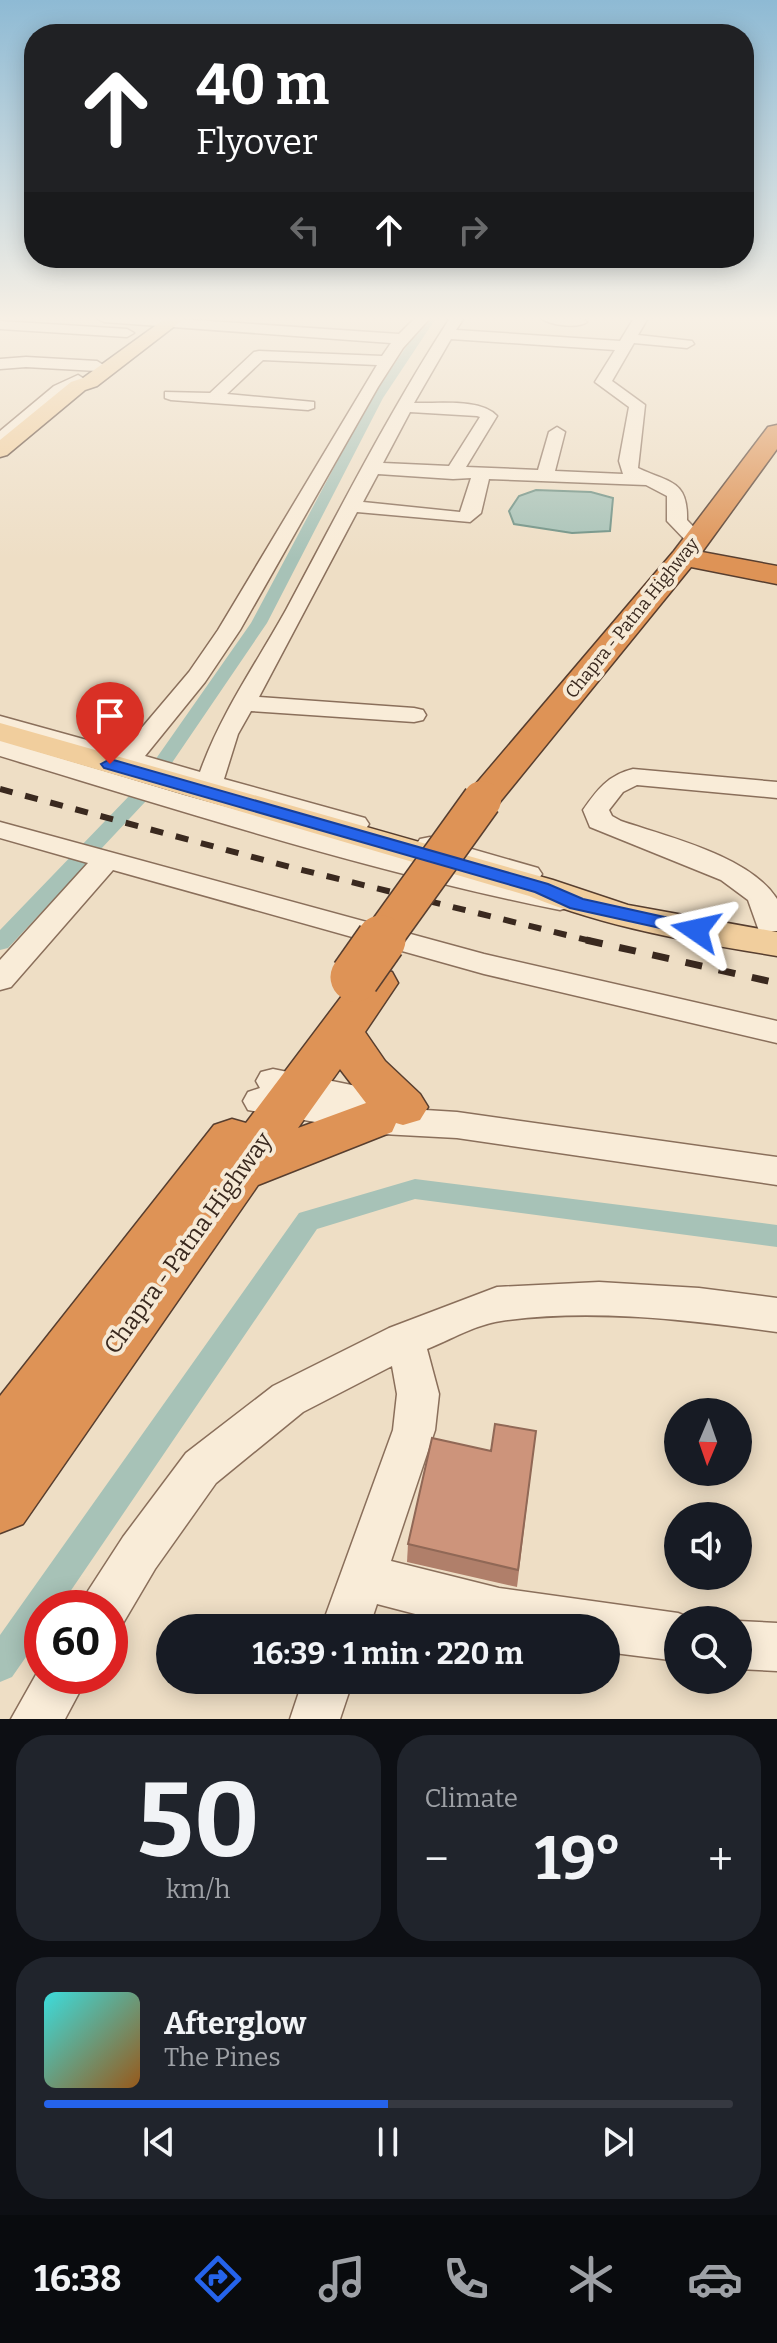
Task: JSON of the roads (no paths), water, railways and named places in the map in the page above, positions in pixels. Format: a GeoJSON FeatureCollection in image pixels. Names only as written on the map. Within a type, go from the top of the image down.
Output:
{"type":"FeatureCollection","features":[{"type":"Feature","properties":{"kind":"highway","name":"Chapra - Patna Highway"},"geometry":{"type":"LineString","coordinates":[[698,555],[777,432]]}},
{"type":"Feature","properties":{"kind":"highway","name":"Chapra - Patna Highway"},"geometry":{"type":"LineString","coordinates":[[0,1444],[281,1093],[490,803],[698,555],[777,454]]}},
{"type":"Feature","properties":{"kind":"highway"},"geometry":{"type":"LineString","coordinates":[[698,555],[771,571]]}},
{"type":"Feature","properties":{"kind":"highway"},"geometry":{"type":"LineString","coordinates":[[698,555],[771,571]]}},
{"type":"Feature","properties":{"kind":"highway","name":"Chapra - Patna Highway"},"geometry":{"type":"LineString","coordinates":[[0,1502],[241,1171],[281,1093],[341,1032],[365,980]]}},
{"type":"Feature","properties":{"kind":"highway"},"geometry":{"type":"LineString","coordinates":[[241,1171],[388,1113],[379,1089],[363,1070],[341,1032]]}},
{"type":"Feature","properties":{"kind":"main road"},"geometry":{"type":"LineString","coordinates":[[0,451],[63,398]]}},
{"type":"Feature","properties":{"kind":"main road"},"geometry":{"type":"LineString","coordinates":[[0,732],[414,853],[578,896],[669,926],[774,931]]}},
{"type":"Feature","properties":{"kind":"street"},"geometry":{"type":"LineString","coordinates":[[0,440],[49,398]]}},
{"type":"Feature","properties":{"kind":"street"},"geometry":{"type":"LineString","coordinates":[[0,460],[66,398]]}},
{"type":"Feature","properties":{"kind":"street"},"geometry":{"type":"LineString","coordinates":[[229,398],[308,405]]}},
{"type":"Feature","properties":{"kind":"street"},"geometry":{"type":"LineString","coordinates":[[136,761],[229,630],[365,398]]}},
{"type":"Feature","properties":{"kind":"street"},"geometry":{"type":"LineString","coordinates":[[200,779],[411,398]]}},
{"type":"Feature","properties":{"kind":"street"},"geometry":{"type":"LineString","coordinates":[[627,398],[637,405],[628,466],[634,475],[674,492],[678,499],[677,521],[698,555]]}},
{"type":"Feature","properties":{"kind":"street"},"geometry":{"type":"LineString","coordinates":[[402,414],[481,411],[489,416],[453,474]]}},
{"type":"Feature","properties":{"kind":"street"},"geometry":{"type":"LineString","coordinates":[[545,476],[557,432]]}},
{"type":"Feature","properties":{"kind":"street"},"geometry":{"type":"LineString","coordinates":[[371,468],[453,474],[647,480]]}},
{"type":"Feature","properties":{"kind":"street"},"geometry":{"type":"LineString","coordinates":[[350,506],[463,518],[471,513],[481,474]]}},
{"type":"Feature","properties":{"kind":"street"},"geometry":{"type":"LineString","coordinates":[[243,703],[414,715]]}},
{"type":"Feature","properties":{"kind":"street"},"geometry":{"type":"LineString","coordinates":[[0,723],[200,779],[578,896]]}},
{"type":"Feature","properties":{"kind":"street"},"geometry":{"type":"LineString","coordinates":[[0,748],[175,801],[479,885],[578,896]]}},
{"type":"Feature","properties":{"kind":"street"},"geometry":{"type":"LineString","coordinates":[[774,931],[763,899],[743,880],[611,827],[600,821],[596,810],[614,786],[633,777],[777,790]]}},
{"type":"Feature","properties":{"kind":"street"},"geometry":{"type":"LineString","coordinates":[[0,830],[444,956],[777,1032]]}},
{"type":"Feature","properties":{"kind":"street"},"geometry":{"type":"LineString","coordinates":[[0,980],[107,859]]}},
{"type":"Feature","properties":{"kind":"street"},"geometry":{"type":"LineString","coordinates":[[281,1093],[388,1113],[425,1126],[457,1125],[777,1171]]}},
{"type":"Feature","properties":{"kind":"street"},"geometry":{"type":"LineString","coordinates":[[116,1590],[201,1468],[288,1399],[403,1340],[497,1304],[599,1299],[699,1305],[777,1315]]}},
{"type":"Feature","properties":{"kind":"street"},"geometry":{"type":"LineString","coordinates":[[350,1614],[414,1430],[420,1400],[418,1378],[403,1340]]}},
{"type":"Feature","properties":{"kind":"street"},"geometry":{"type":"LineString","coordinates":[[363,1577],[512,1614]]}},
{"type":"Feature","properties":{"kind":"street"},"geometry":{"type":"LineString","coordinates":[[620,1630],[664,1635]]}},
{"type":"Feature","properties":{"kind":"street"},"geometry":{"type":"LineString","coordinates":[[752,1646],[777,1647]]}},
{"type":"Feature","properties":{"kind":"street"},"geometry":{"type":"LineString","coordinates":[[36,1719],[52,1694]]}},
{"type":"Feature","properties":{"kind":"street"},"geometry":{"type":"LineString","coordinates":[[315,1719],[323,1694]]}},
{"type":"Feature","properties":{"kind":"waterway"},"geometry":{"type":"LineString","coordinates":[[0,943],[139,797],[259,623],[377,398]]}},
{"type":"Feature","properties":{"kind":"waterway"},"geometry":{"type":"LineString","coordinates":[[0,1665],[308,1221],[415,1189],[777,1236]]}},
{"type":"Feature","properties":{"kind":"railway"},"geometry":{"type":"LineString","coordinates":[[0,789],[290,867],[595,942]]}},
{"type":"Feature","properties":{"kind":"railway"},"geometry":{"type":"LineString","coordinates":[[586,940],[777,983]]}}]}
